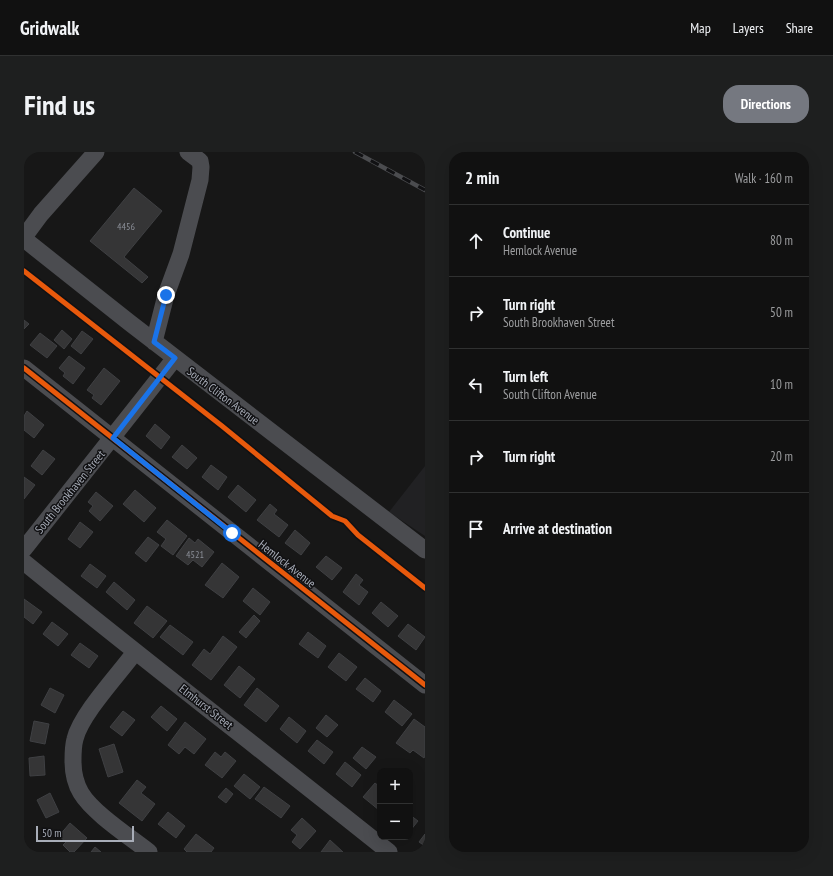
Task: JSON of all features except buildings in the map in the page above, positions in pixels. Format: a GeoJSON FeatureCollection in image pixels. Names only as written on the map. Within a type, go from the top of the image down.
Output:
{"type":"FeatureCollection","features":[{"type":"Feature","properties":{"kind":"street"},"geometry":{"type":"LineString","coordinates":[[24,238],[41,214],[96,152]]}},
{"type":"Feature","properties":{"kind":"street"},"geometry":{"type":"LineString","coordinates":[[154,342],[166,295],[180,254],[200,180],[202,167],[200,161],[188,152]]}},
{"type":"Feature","properties":{"kind":"street","name":"South Clifton Avenue"},"geometry":{"type":"LineString","coordinates":[[24,238],[154,342],[425,550]]}},
{"type":"Feature","properties":{"kind":"street","name":"South Brookhaven Street"},"geometry":{"type":"LineString","coordinates":[[24,549],[175,358]]}},
{"type":"Feature","properties":{"kind":"street","name":"Hemlock Avenue"},"geometry":{"type":"LineString","coordinates":[[24,368],[425,685]]}},
{"type":"Feature","properties":{"kind":"street","name":"Elmhurst Street"},"geometry":{"type":"LineString","coordinates":[[24,562],[136,652],[264,751],[389,852]]}},
{"type":"Feature","properties":{"kind":"street"},"geometry":{"type":"LineString","coordinates":[[136,652],[87,715],[75,738],[73,767],[75,781],[81,793],[105,817],[149,852]]}},
{"type":"Feature","properties":{"kind":"shaded area"},"geometry":{"type":"Polygon","coordinates":[[[425,466],[425,536],[389,512],[425,466]]]}},
{"type":"Feature","properties":{"kind":"railway"},"geometry":{"type":"LineString","coordinates":[[355,152],[425,190]]}},
{"type":"Feature","properties":{"kind":"cycle path"},"geometry":{"type":"LineString","coordinates":[[24,271],[222,426],[332,516],[345,521],[358,535],[425,588]]}},
{"type":"Feature","properties":{"kind":"cycle path"},"geometry":{"type":"LineString","coordinates":[[24,368],[425,685]]}},
{"type":"Feature","properties":{"kind":"route"},"geometry":{"type":"LineString","coordinates":[[166,295],[154,342],[175,358],[113,438],[232,533]]}}]}
